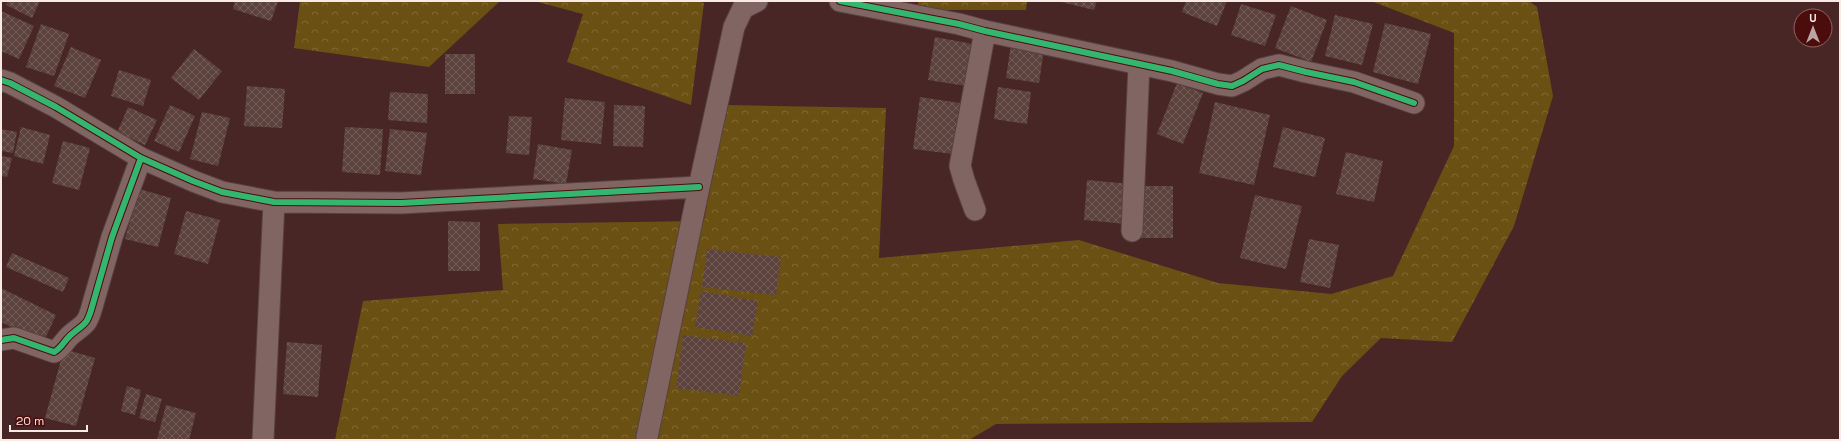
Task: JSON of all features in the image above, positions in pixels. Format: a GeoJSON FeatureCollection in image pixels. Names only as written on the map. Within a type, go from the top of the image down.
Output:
{"type":"FeatureCollection","features":[{"type":"Feature","properties":{"kind":"street"},"geometry":{"type":"LineString","coordinates":[[647,437],[734,27],[743,8],[757,1]]}},
{"type":"Feature","properties":{"kind":"street"},"geometry":{"type":"LineString","coordinates":[[840,1],[959,24],[985,31],[1172,71],[1218,84],[1232,86],[1262,69],[1279,65],[1354,82],[1414,103]]}},
{"type":"Feature","properties":{"kind":"street"},"geometry":{"type":"LineString","coordinates":[[975,210],[960,166],[985,31]]}},
{"type":"Feature","properties":{"kind":"street"},"geometry":{"type":"LineString","coordinates":[[1132,231],[1139,64]]}},
{"type":"Feature","properties":{"kind":"street"},"geometry":{"type":"LineString","coordinates":[[1,80],[10,83],[56,107],[141,158],[222,192],[274,202],[401,203],[699,187]]}},
{"type":"Feature","properties":{"kind":"street"},"geometry":{"type":"LineString","coordinates":[[1,340],[14,338],[54,352],[72,334],[84,325],[91,312],[112,237],[141,158]]}},
{"type":"Feature","properties":{"kind":"street"},"geometry":{"type":"LineString","coordinates":[[263,440],[274,202]]}},
{"type":"Feature","properties":{"kind":"green space"},"geometry":{"type":"Polygon","coordinates":[[[300,1],[500,1],[429,67],[294,48],[300,1]]]}},
{"type":"Feature","properties":{"kind":"green space"},"geometry":{"type":"Polygon","coordinates":[[[534,1],[696,1],[704,3],[691,105],[567,62],[583,14],[534,1]]]}},
{"type":"Feature","properties":{"kind":"green space"},"geometry":{"type":"Polygon","coordinates":[[[918,1],[1027,1],[1026,10],[918,10],[918,1]]]}},
{"type":"Feature","properties":{"kind":"green space"},"geometry":{"type":"Polygon","coordinates":[[[1371,1],[1529,1],[1537,7],[1553,96],[1514,226],[1452,342],[1381,338],[1342,376],[1312,422],[996,424],[969,440],[335,440],[363,301],[503,290],[498,224],[704,221],[725,105],[886,108],[879,258],[1079,240],[1218,283],[1331,294],[1393,276],[1454,146],[1454,33],[1371,1]]]}},
{"type":"Feature","properties":{"kind":"building"},"geometry":{"type":"Polygon","coordinates":[[[8,1],[40,1],[32,18],[6,5],[8,1]]]}},
{"type":"Feature","properties":{"kind":"building"},"geometry":{"type":"Polygon","coordinates":[[[235,1],[278,1],[271,21],[233,9],[235,1]]]}},
{"type":"Feature","properties":{"kind":"building"},"geometry":{"type":"Polygon","coordinates":[[[1057,1],[1097,1],[1094,10],[1057,1]]]}},
{"type":"Feature","properties":{"kind":"building"},"geometry":{"type":"Polygon","coordinates":[[[1186,1],[1227,1],[1217,26],[1182,12],[1186,1]]]}},
{"type":"Feature","properties":{"kind":"building"},"geometry":{"type":"Polygon","coordinates":[[[1241,4],[1276,15],[1265,46],[1231,35],[1241,4]]]}},
{"type":"Feature","properties":{"kind":"building"},"geometry":{"type":"Polygon","coordinates":[[[1291,6],[1327,20],[1311,62],[1275,48],[1291,6]]]}},
{"type":"Feature","properties":{"kind":"building"},"geometry":{"type":"Polygon","coordinates":[[[1,11],[34,26],[19,59],[1,51],[1,11]]]}},
{"type":"Feature","properties":{"kind":"building"},"geometry":{"type":"Polygon","coordinates":[[[1335,15],[1373,24],[1362,65],[1325,56],[1335,15]]]}},
{"type":"Feature","properties":{"kind":"building"},"geometry":{"type":"Polygon","coordinates":[[[1385,23],[1431,34],[1418,84],[1373,72],[1385,23]]]}},
{"type":"Feature","properties":{"kind":"building"},"geometry":{"type":"Polygon","coordinates":[[[41,24],[69,34],[54,76],[26,67],[41,24]]]}},
{"type":"Feature","properties":{"kind":"building"},"geometry":{"type":"Polygon","coordinates":[[[935,37],[973,44],[966,86],[928,80],[935,37]]]}},
{"type":"Feature","properties":{"kind":"building"},"geometry":{"type":"Polygon","coordinates":[[[1011,44],[1044,49],[1039,83],[1006,78],[1011,44]]]}},
{"type":"Feature","properties":{"kind":"building"},"geometry":{"type":"Polygon","coordinates":[[[71,47],[101,60],[85,98],[54,86],[71,47]]]}},
{"type":"Feature","properties":{"kind":"building"},"geometry":{"type":"Polygon","coordinates":[[[194,49],[222,71],[199,100],[171,78],[194,49]]]}},
{"type":"Feature","properties":{"kind":"building"},"geometry":{"type":"Polygon","coordinates":[[[445,54],[475,54],[475,94],[445,94],[445,54]]]}},
{"type":"Feature","properties":{"kind":"building"},"geometry":{"type":"Polygon","coordinates":[[[119,70],[151,80],[143,106],[111,96],[119,70]]]}},
{"type":"Feature","properties":{"kind":"building"},"geometry":{"type":"Polygon","coordinates":[[[1177,83],[1203,93],[1183,144],[1157,134],[1177,83]]]}},
{"type":"Feature","properties":{"kind":"building"},"geometry":{"type":"Polygon","coordinates":[[[247,86],[285,89],[282,128],[244,126],[247,86]]]}},
{"type":"Feature","properties":{"kind":"building"},"geometry":{"type":"Polygon","coordinates":[[[998,87],[1031,92],[1027,124],[994,119],[998,87]]]}},
{"type":"Feature","properties":{"kind":"building"},"geometry":{"type":"Polygon","coordinates":[[[390,92],[428,94],[427,123],[388,120],[390,92]]]}},
{"type":"Feature","properties":{"kind":"building"},"geometry":{"type":"Polygon","coordinates":[[[920,97],[960,103],[953,154],[913,149],[920,97]]]}},
{"type":"Feature","properties":{"kind":"building"},"geometry":{"type":"Polygon","coordinates":[[[565,98],[605,102],[601,144],[561,140],[565,98]]]}},
{"type":"Feature","properties":{"kind":"building"},"geometry":{"type":"Polygon","coordinates":[[[1215,102],[1270,115],[1254,185],[1199,173],[1215,102]]]}},
{"type":"Feature","properties":{"kind":"building"},"geometry":{"type":"Polygon","coordinates":[[[170,105],[195,116],[179,152],[154,141],[170,105]]]}},
{"type":"Feature","properties":{"kind":"building"},"geometry":{"type":"Polygon","coordinates":[[[614,105],[645,106],[643,147],[613,146],[614,105]]]}},
{"type":"Feature","properties":{"kind":"building"},"geometry":{"type":"Polygon","coordinates":[[[128,107],[157,120],[145,145],[117,133],[128,107]]]}},
{"type":"Feature","properties":{"kind":"building"},"geometry":{"type":"Polygon","coordinates":[[[202,112],[230,118],[218,166],[190,159],[202,112]]]}},
{"type":"Feature","properties":{"kind":"building"},"geometry":{"type":"Polygon","coordinates":[[[509,116],[532,117],[529,155],[506,153],[509,116]]]}},
{"type":"Feature","properties":{"kind":"building"},"geometry":{"type":"Polygon","coordinates":[[[21,127],[50,135],[43,164],[14,156],[21,127]]]}},
{"type":"Feature","properties":{"kind":"building"},"geometry":{"type":"Polygon","coordinates":[[[345,127],[383,129],[380,175],[342,172],[345,127]]]}},
{"type":"Feature","properties":{"kind":"building"},"geometry":{"type":"Polygon","coordinates":[[[1283,127],[1325,138],[1315,177],[1273,167],[1283,127]]]}},
{"type":"Feature","properties":{"kind":"building"},"geometry":{"type":"Polygon","coordinates":[[[1,129],[17,132],[13,153],[1,151],[1,129]]]}},
{"type":"Feature","properties":{"kind":"building"},"geometry":{"type":"Polygon","coordinates":[[[390,129],[427,133],[421,175],[385,171],[390,129]]]}},
{"type":"Feature","properties":{"kind":"building"},"geometry":{"type":"Polygon","coordinates":[[[63,141],[90,148],[79,190],[52,183],[63,141]]]}},
{"type":"Feature","properties":{"kind":"building"},"geometry":{"type":"Polygon","coordinates":[[[538,144],[572,150],[566,184],[533,179],[538,144]]]}},
{"type":"Feature","properties":{"kind":"building"},"geometry":{"type":"Polygon","coordinates":[[[1346,152],[1383,161],[1374,202],[1336,194],[1346,152]]]}},
{"type":"Feature","properties":{"kind":"building"},"geometry":{"type":"Polygon","coordinates":[[[1,156],[12,158],[7,177],[1,176],[1,156]]]}},
{"type":"Feature","properties":{"kind":"building"},"geometry":{"type":"Polygon","coordinates":[[[1087,180],[1131,184],[1126,224],[1084,220],[1087,180]]]}},
{"type":"Feature","properties":{"kind":"building"},"geometry":{"type":"Polygon","coordinates":[[[1141,186],[1173,186],[1173,238],[1141,238],[1141,186]]]}},
{"type":"Feature","properties":{"kind":"building"},"geometry":{"type":"Polygon","coordinates":[[[139,189],[171,198],[158,247],[125,239],[139,189]]]}},
{"type":"Feature","properties":{"kind":"building"},"geometry":{"type":"Polygon","coordinates":[[[1255,195],[1302,206],[1286,269],[1240,258],[1255,195]]]}},
{"type":"Feature","properties":{"kind":"building"},"geometry":{"type":"Polygon","coordinates":[[[186,211],[220,220],[208,264],[174,254],[186,211]]]}},
{"type":"Feature","properties":{"kind":"building"},"geometry":{"type":"Polygon","coordinates":[[[448,221],[480,222],[480,271],[448,271],[448,221]]]}},
{"type":"Feature","properties":{"kind":"building"},"geometry":{"type":"Polygon","coordinates":[[[1309,239],[1339,245],[1330,288],[1300,282],[1309,239]]]}},
{"type":"Feature","properties":{"kind":"building"},"geometry":{"type":"Polygon","coordinates":[[[707,249],[781,257],[776,295],[702,287],[707,249]]]}},
{"type":"Feature","properties":{"kind":"building"},"geometry":{"type":"Polygon","coordinates":[[[12,253],[69,278],[63,292],[6,267],[12,253]]]}},
{"type":"Feature","properties":{"kind":"building"},"geometry":{"type":"Polygon","coordinates":[[[1,288],[56,315],[43,343],[1,322],[1,288]]]}},
{"type":"Feature","properties":{"kind":"building"},"geometry":{"type":"Polygon","coordinates":[[[701,291],[758,301],[752,336],[695,327],[701,291]]]}},
{"type":"Feature","properties":{"kind":"building"},"geometry":{"type":"Polygon","coordinates":[[[683,335],[746,343],[739,396],[676,388],[683,335]]]}},
{"type":"Feature","properties":{"kind":"building"},"geometry":{"type":"Polygon","coordinates":[[[287,342],[322,345],[318,397],[283,394],[287,342]]]}},
{"type":"Feature","properties":{"kind":"building"},"geometry":{"type":"Polygon","coordinates":[[[64,349],[95,358],[76,426],[45,418],[64,349]]]}},
{"type":"Feature","properties":{"kind":"building"},"geometry":{"type":"Polygon","coordinates":[[[127,386],[141,390],[135,415],[121,411],[127,386]]]}},
{"type":"Feature","properties":{"kind":"building"},"geometry":{"type":"Polygon","coordinates":[[[146,394],[162,399],[155,422],[139,418],[146,394]]]}},
{"type":"Feature","properties":{"kind":"building"},"geometry":{"type":"Polygon","coordinates":[[[166,405],[196,413],[189,440],[157,440],[166,405]]]}},
{"type":"Feature","properties":{"kind":"cycle path"},"geometry":{"type":"LineString","coordinates":[[840,1],[959,24],[985,31],[1172,71],[1218,84],[1232,86],[1262,69],[1279,65],[1354,82],[1414,103]]}},
{"type":"Feature","properties":{"kind":"cycle path"},"geometry":{"type":"LineString","coordinates":[[1,80],[10,83],[56,107],[141,158],[222,192],[274,202],[401,203],[699,187]]}},
{"type":"Feature","properties":{"kind":"cycle path"},"geometry":{"type":"LineString","coordinates":[[1,340],[14,338],[54,352],[85,323],[89,317],[112,237],[141,158]]}}]}
